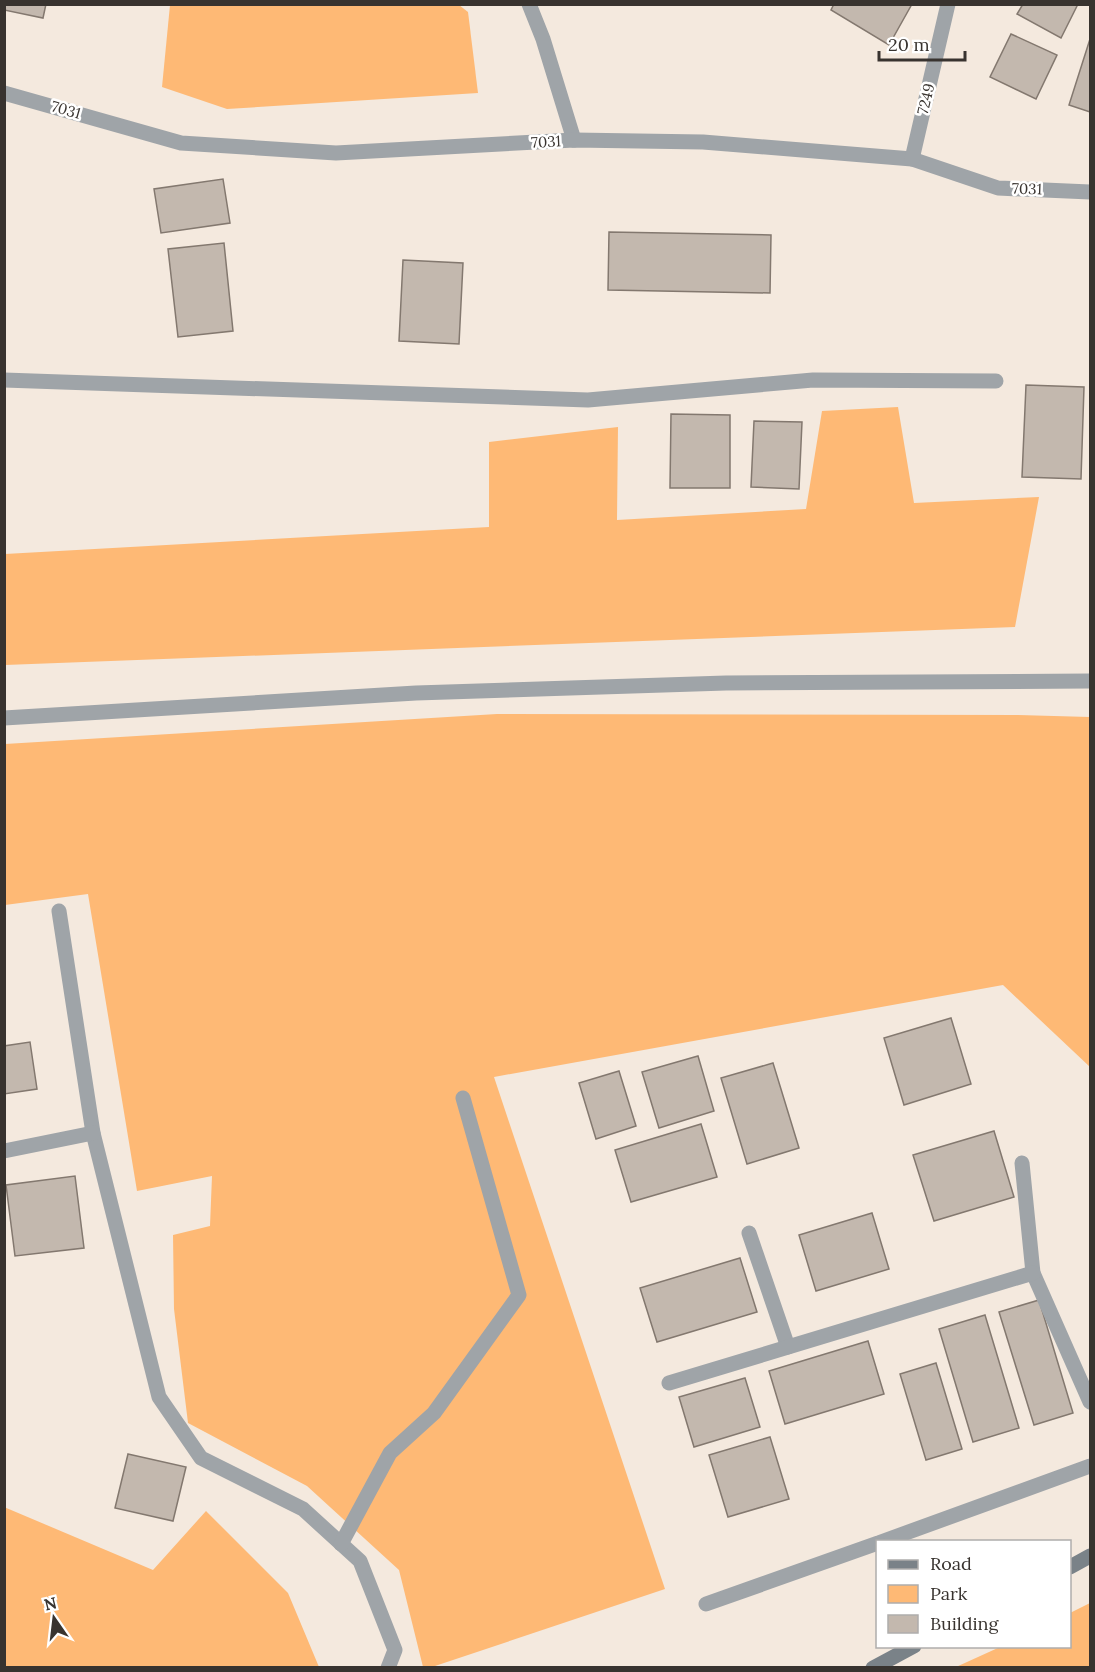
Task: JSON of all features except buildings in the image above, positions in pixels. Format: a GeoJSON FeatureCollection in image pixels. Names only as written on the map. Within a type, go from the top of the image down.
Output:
{"type":"FeatureCollection","features":[{"type":"Feature","properties":{"kind":"street"},"geometry":{"type":"LineString","coordinates":[[529,4],[543,39],[574,140]]}},
{"type":"Feature","properties":{"kind":"street","name":"7249"},"geometry":{"type":"LineString","coordinates":[[912,159],[948,4]]}},
{"type":"Feature","properties":{"kind":"street","name":"7031"},"geometry":{"type":"LineString","coordinates":[[4,93],[181,143],[336,153],[574,140],[703,141],[912,159],[998,188],[1090,192]]}},
{"type":"Feature","properties":{"kind":"street"},"geometry":{"type":"LineString","coordinates":[[4,380],[588,399],[813,380],[996,381]]}},
{"type":"Feature","properties":{"kind":"street"},"geometry":{"type":"LineString","coordinates":[[4,718],[416,693],[726,683],[1090,681]]}},
{"type":"Feature","properties":{"kind":"street"},"geometry":{"type":"LineString","coordinates":[[59,911],[93,1133],[159,1397],[201,1458],[303,1509],[360,1561],[394,1650],[388,1668]]}},
{"type":"Feature","properties":{"kind":"street"},"geometry":{"type":"LineString","coordinates":[[341,1544],[390,1453],[434,1413],[519,1295],[463,1098]]}},
{"type":"Feature","properties":{"kind":"street"},"geometry":{"type":"LineString","coordinates":[[4,1151],[93,1133]]}},
{"type":"Feature","properties":{"kind":"street"},"geometry":{"type":"LineString","coordinates":[[1022,1163],[1033,1273],[1090,1401]]}},
{"type":"Feature","properties":{"kind":"street"},"geometry":{"type":"LineString","coordinates":[[748,1233],[788,1347]]}},
{"type":"Feature","properties":{"kind":"street"},"geometry":{"type":"LineString","coordinates":[[669,1383],[1033,1273]]}},
{"type":"Feature","properties":{"kind":"street"},"geometry":{"type":"LineString","coordinates":[[885,1540],[1090,1466]]}},
{"type":"Feature","properties":{"kind":"street"},"geometry":{"type":"LineString","coordinates":[[706,1604],[876,1543]]}},
{"type":"Feature","properties":{"kind":"street"},"geometry":{"type":"LineString","coordinates":[[1071,1566],[1090,1556]]}},
{"type":"Feature","properties":{"kind":"street"},"geometry":{"type":"LineString","coordinates":[[873,1668],[912,1648]]}},
{"type":"Feature","properties":{"kind":"green space"},"geometry":{"type":"Polygon","coordinates":[[[170,5],[459,5],[468,12],[478,93],[227,109],[162,87],[170,5]]]}},
{"type":"Feature","properties":{"kind":"green space"},"geometry":{"type":"Polygon","coordinates":[[[898,407],[914,503],[1039,497],[1015,627],[5,665],[5,554],[489,527],[489,442],[618,427],[617,520],[806,509],[822,411],[898,407]]]}},
{"type":"Feature","properties":{"kind":"green space"},"geometry":{"type":"Polygon","coordinates":[[[497,714],[1090,717],[1090,1067],[1003,985],[494,1077],[665,1589],[432,1667],[423,1667],[399,1570],[307,1486],[188,1423],[174,1309],[173,1235],[210,1226],[212,1176],[137,1191],[88,894],[5,905],[5,744],[497,714]]]}},
{"type":"Feature","properties":{"kind":"green space"},"geometry":{"type":"Polygon","coordinates":[[[4,1507],[153,1570],[206,1511],[288,1593],[319,1667],[5,1667],[4,1507]]]}},
{"type":"Feature","properties":{"kind":"green space"},"geometry":{"type":"Polygon","coordinates":[[[1090,1603],[1090,1667],[956,1667],[998,1648],[1071,1648],[1071,1612],[1090,1603]]]}}]}
